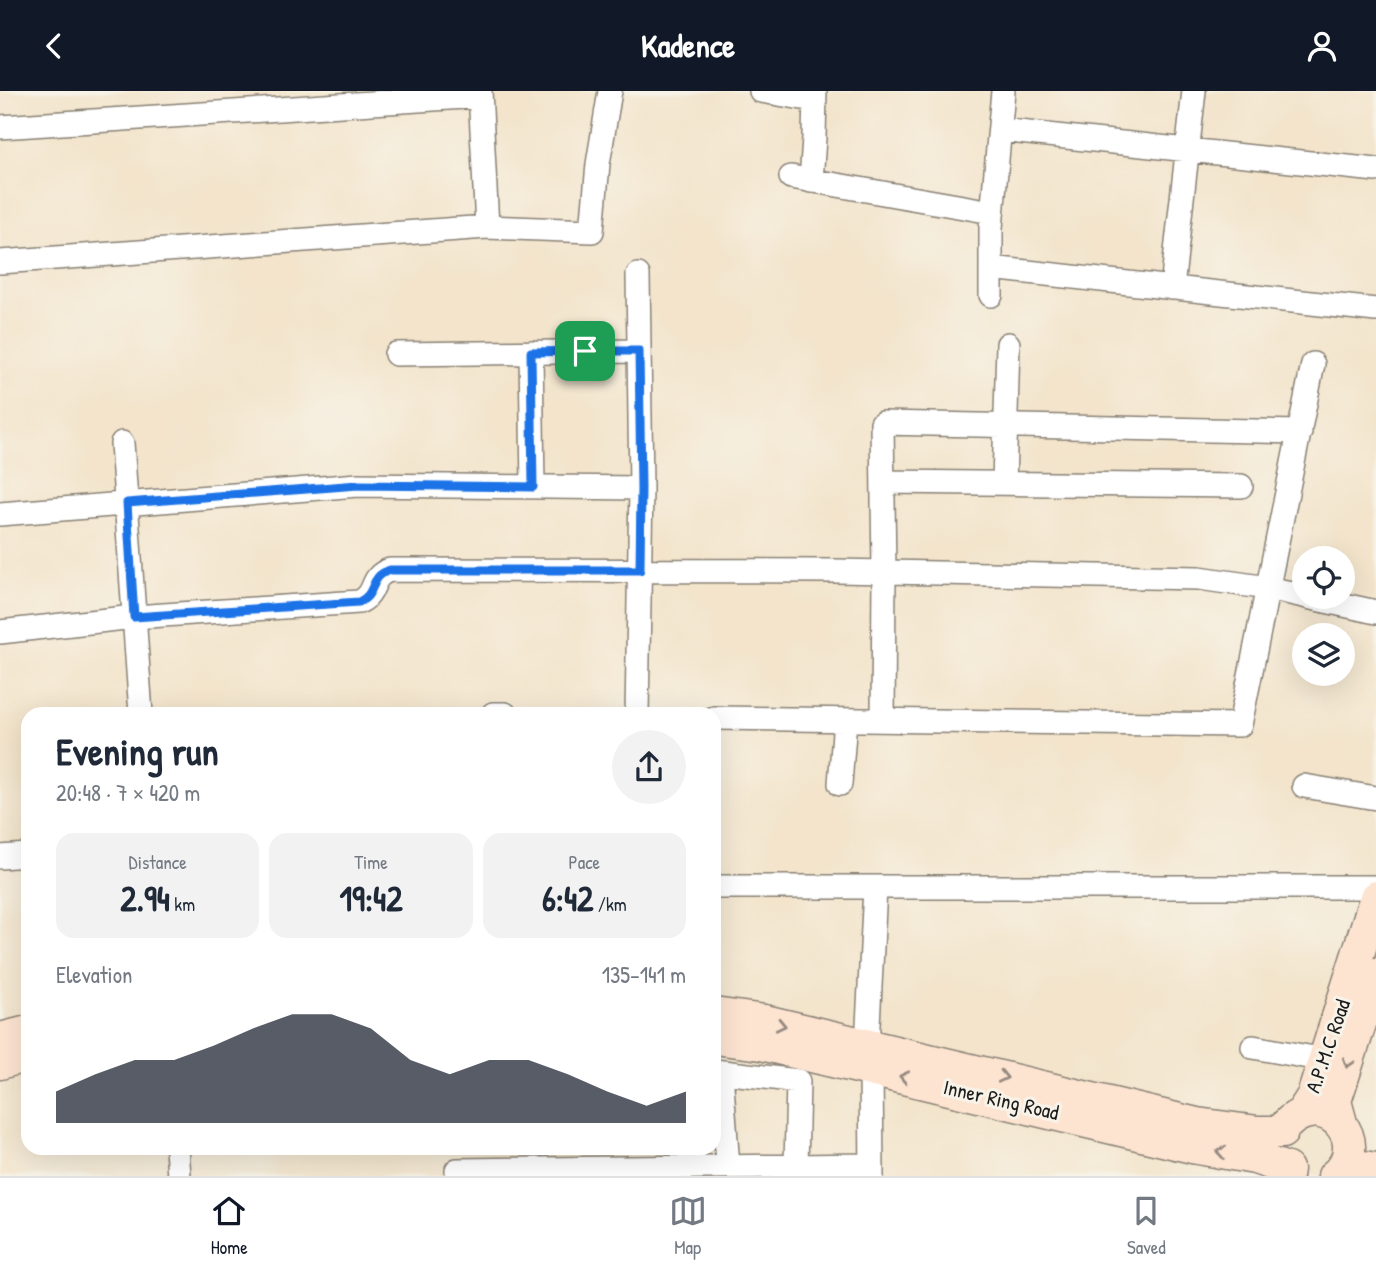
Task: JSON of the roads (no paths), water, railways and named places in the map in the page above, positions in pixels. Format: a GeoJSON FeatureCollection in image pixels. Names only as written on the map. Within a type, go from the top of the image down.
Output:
{"type":"FeatureCollection","features":[{"type":"Feature","properties":{"kind":"main road","name":"A.P.M.C Road"},"geometry":{"type":"LineString","coordinates":[[1292,1122],[1313,1096],[1376,897]]}},
{"type":"Feature","properties":{"kind":"main road","name":"A.P.M.C Road"},"geometry":{"type":"LineString","coordinates":[[1340,1170],[1349,1150],[1348,1135],[1335,1101],[1376,976]]}},
{"type":"Feature","properties":{"kind":"main road","name":"Inner Ring Road"},"geometry":{"type":"LineString","coordinates":[[721,1015],[765,1021],[869,1057],[1192,1147],[1255,1158],[1289,1174]]}},
{"type":"Feature","properties":{"kind":"main road"},"geometry":{"type":"LineString","coordinates":[[0,1039],[21,1034]]}},
{"type":"Feature","properties":{"kind":"main road","name":"Inner Ring Road"},"geometry":{"type":"LineString","coordinates":[[721,1039],[869,1057],[1197,1124],[1258,1132],[1292,1122],[1315,1111],[1329,1114],[1342,1125]]}},
{"type":"Feature","properties":{"kind":"main road"},"geometry":{"type":"LineString","coordinates":[[0,1063],[21,1057]]}},
{"type":"Feature","properties":{"kind":"main road"},"geometry":{"type":"LineString","coordinates":[[1289,1174],[1280,1158],[1279,1145],[1292,1122]]}},
{"type":"Feature","properties":{"kind":"main road"},"geometry":{"type":"LineString","coordinates":[[1342,1125],[1376,1137]]}},
{"type":"Feature","properties":{"kind":"main road"},"geometry":{"type":"LineString","coordinates":[[1340,1170],[1376,1169]]}},
{"type":"Feature","properties":{"kind":"street"},"geometry":{"type":"LineString","coordinates":[[0,262],[487,227],[592,231],[598,164],[610,91]]}},
{"type":"Feature","properties":{"kind":"street"},"geometry":{"type":"LineString","coordinates":[[761,91],[815,95],[814,138],[801,179],[992,212]]}},
{"type":"Feature","properties":{"kind":"street"},"geometry":{"type":"LineString","coordinates":[[991,295],[991,228],[1003,91]]}},
{"type":"Feature","properties":{"kind":"street"},"geometry":{"type":"LineString","coordinates":[[1172,288],[1194,91]]}},
{"type":"Feature","properties":{"kind":"street"},"geometry":{"type":"LineString","coordinates":[[0,127],[480,93],[487,227]]}},
{"type":"Feature","properties":{"kind":"street"},"geometry":{"type":"LineString","coordinates":[[1000,130],[1376,170]]}},
{"type":"Feature","properties":{"kind":"street"},"geometry":{"type":"LineString","coordinates":[[991,268],[1376,310]]}},
{"type":"Feature","properties":{"kind":"street"},"geometry":{"type":"LineString","coordinates":[[637,707],[641,488],[638,275]]}},
{"type":"Feature","properties":{"kind":"street"},"geometry":{"type":"LineString","coordinates":[[1004,483],[1008,344]]}},
{"type":"Feature","properties":{"kind":"street"},"geometry":{"type":"LineString","coordinates":[[396,354],[639,351]]}},
{"type":"Feature","properties":{"kind":"street"},"geometry":{"type":"LineString","coordinates":[[531,352],[533,487]]}},
{"type":"Feature","properties":{"kind":"street"},"geometry":{"type":"LineString","coordinates":[[721,718],[1240,725],[1313,363]]}},
{"type":"Feature","properties":{"kind":"street"},"geometry":{"type":"LineString","coordinates":[[883,720],[882,423],[1300,432]]}},
{"type":"Feature","properties":{"kind":"street"},"geometry":{"type":"LineString","coordinates":[[122,443],[140,707]]}},
{"type":"Feature","properties":{"kind":"street"},"geometry":{"type":"LineString","coordinates":[[883,482],[1241,486]]}},
{"type":"Feature","properties":{"kind":"street"},"geometry":{"type":"LineString","coordinates":[[0,514],[358,485],[641,488]]}},
{"type":"Feature","properties":{"kind":"street"},"geometry":{"type":"LineString","coordinates":[[0,632],[134,617],[359,602],[367,598],[381,573],[390,570],[884,572],[1199,578],[1292,593]]}},
{"type":"Feature","properties":{"kind":"street"},"geometry":{"type":"LineString","coordinates":[[1355,607],[1376,612]]}},
{"type":"Feature","properties":{"kind":"street"},"geometry":{"type":"LineString","coordinates":[[841,784],[845,720]]}},
{"type":"Feature","properties":{"kind":"street"},"geometry":{"type":"LineString","coordinates":[[1304,786],[1376,798]]}},
{"type":"Feature","properties":{"kind":"street"},"geometry":{"type":"LineString","coordinates":[[0,857],[21,856]]}},
{"type":"Feature","properties":{"kind":"street"},"geometry":{"type":"LineString","coordinates":[[721,887],[1376,887]]}},
{"type":"Feature","properties":{"kind":"street"},"geometry":{"type":"LineString","coordinates":[[457,1176],[457,1170],[555,1158],[644,1158],[728,1167],[796,1165],[872,1170],[869,1057],[875,888]]}},
{"type":"Feature","properties":{"kind":"street"},"geometry":{"type":"LineString","coordinates":[[1253,1047],[1325,1060]]}},
{"type":"Feature","properties":{"kind":"street"},"geometry":{"type":"LineString","coordinates":[[721,1071],[798,1081],[796,1165]]}},
{"type":"Feature","properties":{"kind":"street"},"geometry":{"type":"LineString","coordinates":[[721,1100],[728,1167]]}},
{"type":"Feature","properties":{"kind":"street"},"geometry":{"type":"LineString","coordinates":[[178,1155],[179,1176]]}}]}
